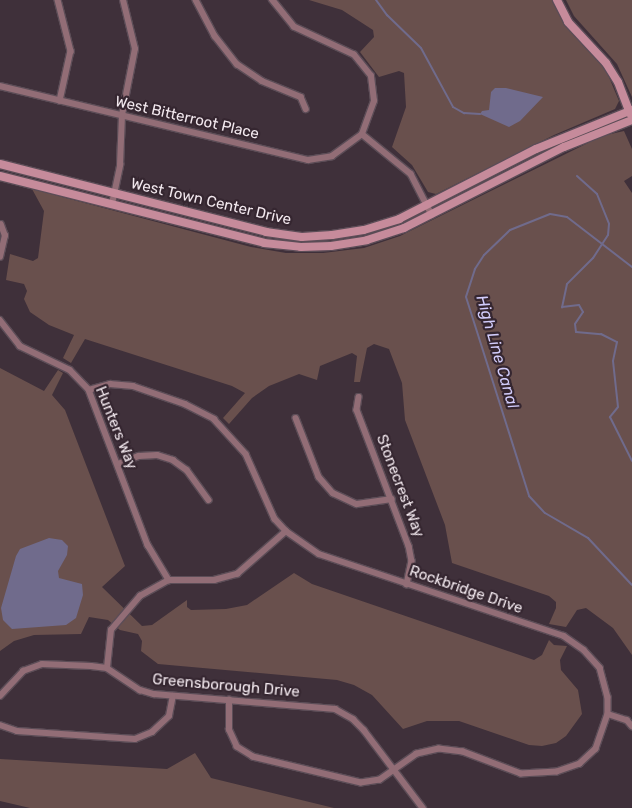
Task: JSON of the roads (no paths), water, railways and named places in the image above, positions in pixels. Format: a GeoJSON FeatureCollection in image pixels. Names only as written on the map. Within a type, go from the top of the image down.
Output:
{"type":"FeatureCollection","features":[{"type":"Feature","properties":{"kind":"street"},"geometry":{"type":"LineString","coordinates":[[58,0],[71,51],[60,101]]}},
{"type":"Feature","properties":{"kind":"street"},"geometry":{"type":"LineString","coordinates":[[112,204],[120,165],[122,116],[135,49],[123,0]]}},
{"type":"Feature","properties":{"kind":"street"},"geometry":{"type":"LineString","coordinates":[[196,0],[214,36],[237,64],[262,81],[301,97],[306,109]]}},
{"type":"Feature","properties":{"kind":"street"},"geometry":{"type":"LineString","coordinates":[[272,0],[294,27],[354,55],[371,76],[374,101],[362,134],[393,156],[411,174],[432,215]]}},
{"type":"Feature","properties":{"kind":"street"},"geometry":{"type":"LineString","coordinates":[[557,0],[568,22],[606,63],[618,82],[630,110],[632,121]]}},
{"type":"Feature","properties":{"kind":"street","name":"West Bitterroot Place"},"geometry":{"type":"LineString","coordinates":[[0,86],[308,160],[332,156],[362,134]]}},
{"type":"Feature","properties":{"kind":"street","name":"West Town Center Drive"},"geometry":{"type":"LineString","coordinates":[[0,164],[266,232],[302,237],[364,230],[428,205],[536,149],[630,110]]}},
{"type":"Feature","properties":{"kind":"street","name":"West Town Center Drive"},"geometry":{"type":"LineString","coordinates":[[0,176],[264,243],[301,247],[367,240],[432,215],[564,147],[632,121]]}},
{"type":"Feature","properties":{"kind":"street"},"geometry":{"type":"LineString","coordinates":[[0,257],[5,236],[1,225]]}},
{"type":"Feature","properties":{"kind":"street","name":"Hunters Way"},"geometry":{"type":"LineString","coordinates":[[0,320],[20,346],[70,370],[89,390],[148,545],[169,580]]}},
{"type":"Feature","properties":{"kind":"street","name":"Rockbridge Drive"},"geometry":{"type":"LineString","coordinates":[[89,390],[110,384],[133,386],[185,404],[214,419],[246,454],[264,501],[286,531],[319,554],[564,636],[584,650],[600,668],[608,697],[608,714],[596,749],[580,764],[557,772],[521,774],[463,752],[439,749],[418,754],[380,780],[361,783],[253,757],[237,747],[229,730],[229,700]]}},
{"type":"Feature","properties":{"kind":"street","name":"Stonecrest Way"},"geometry":{"type":"LineString","coordinates":[[359,398],[357,410],[409,546],[412,561],[407,584]]}},
{"type":"Feature","properties":{"kind":"street"},"geometry":{"type":"LineString","coordinates":[[296,418],[319,477],[333,493],[357,504],[392,499]]}},
{"type":"Feature","properties":{"kind":"street"},"geometry":{"type":"LineString","coordinates":[[118,464],[139,456],[157,455],[173,460],[187,470],[208,500]]}},
{"type":"Feature","properties":{"kind":"street"},"geometry":{"type":"LineString","coordinates":[[0,696],[23,671],[42,664],[107,668],[111,630],[120,616],[140,596],[169,580],[214,580],[237,574],[286,531]]}},
{"type":"Feature","properties":{"kind":"street","name":"Greensborough Drive"},"geometry":{"type":"LineString","coordinates":[[107,668],[140,690],[173,696],[335,709],[353,719],[423,808]]}},
{"type":"Feature","properties":{"kind":"street"},"geometry":{"type":"LineString","coordinates":[[0,725],[17,731],[135,739],[152,732],[169,716],[173,696]]}},
{"type":"Feature","properties":{"kind":"street"},"geometry":{"type":"LineString","coordinates":[[608,714],[627,720],[632,726]]}},
{"type":"Feature","properties":{"kind":"waterway"},"geometry":{"type":"LineString","coordinates":[[376,0],[387,15],[421,48],[453,107],[464,113],[480,114]]}},
{"type":"Feature","properties":{"kind":"waterway"},"geometry":{"type":"LineString","coordinates":[[577,176],[597,194],[609,224],[608,235],[593,258],[567,284],[562,307],[579,305],[583,312],[575,324],[576,332],[601,334],[617,342],[613,361],[618,407],[610,417],[632,461]]}},
{"type":"Feature","properties":{"kind":"waterway","name":"High Line Canal"},"geometry":{"type":"LineString","coordinates":[[632,267],[567,217],[550,214],[510,230],[484,255],[475,269],[466,297],[529,496],[545,513],[588,538],[632,585]]}}]}
